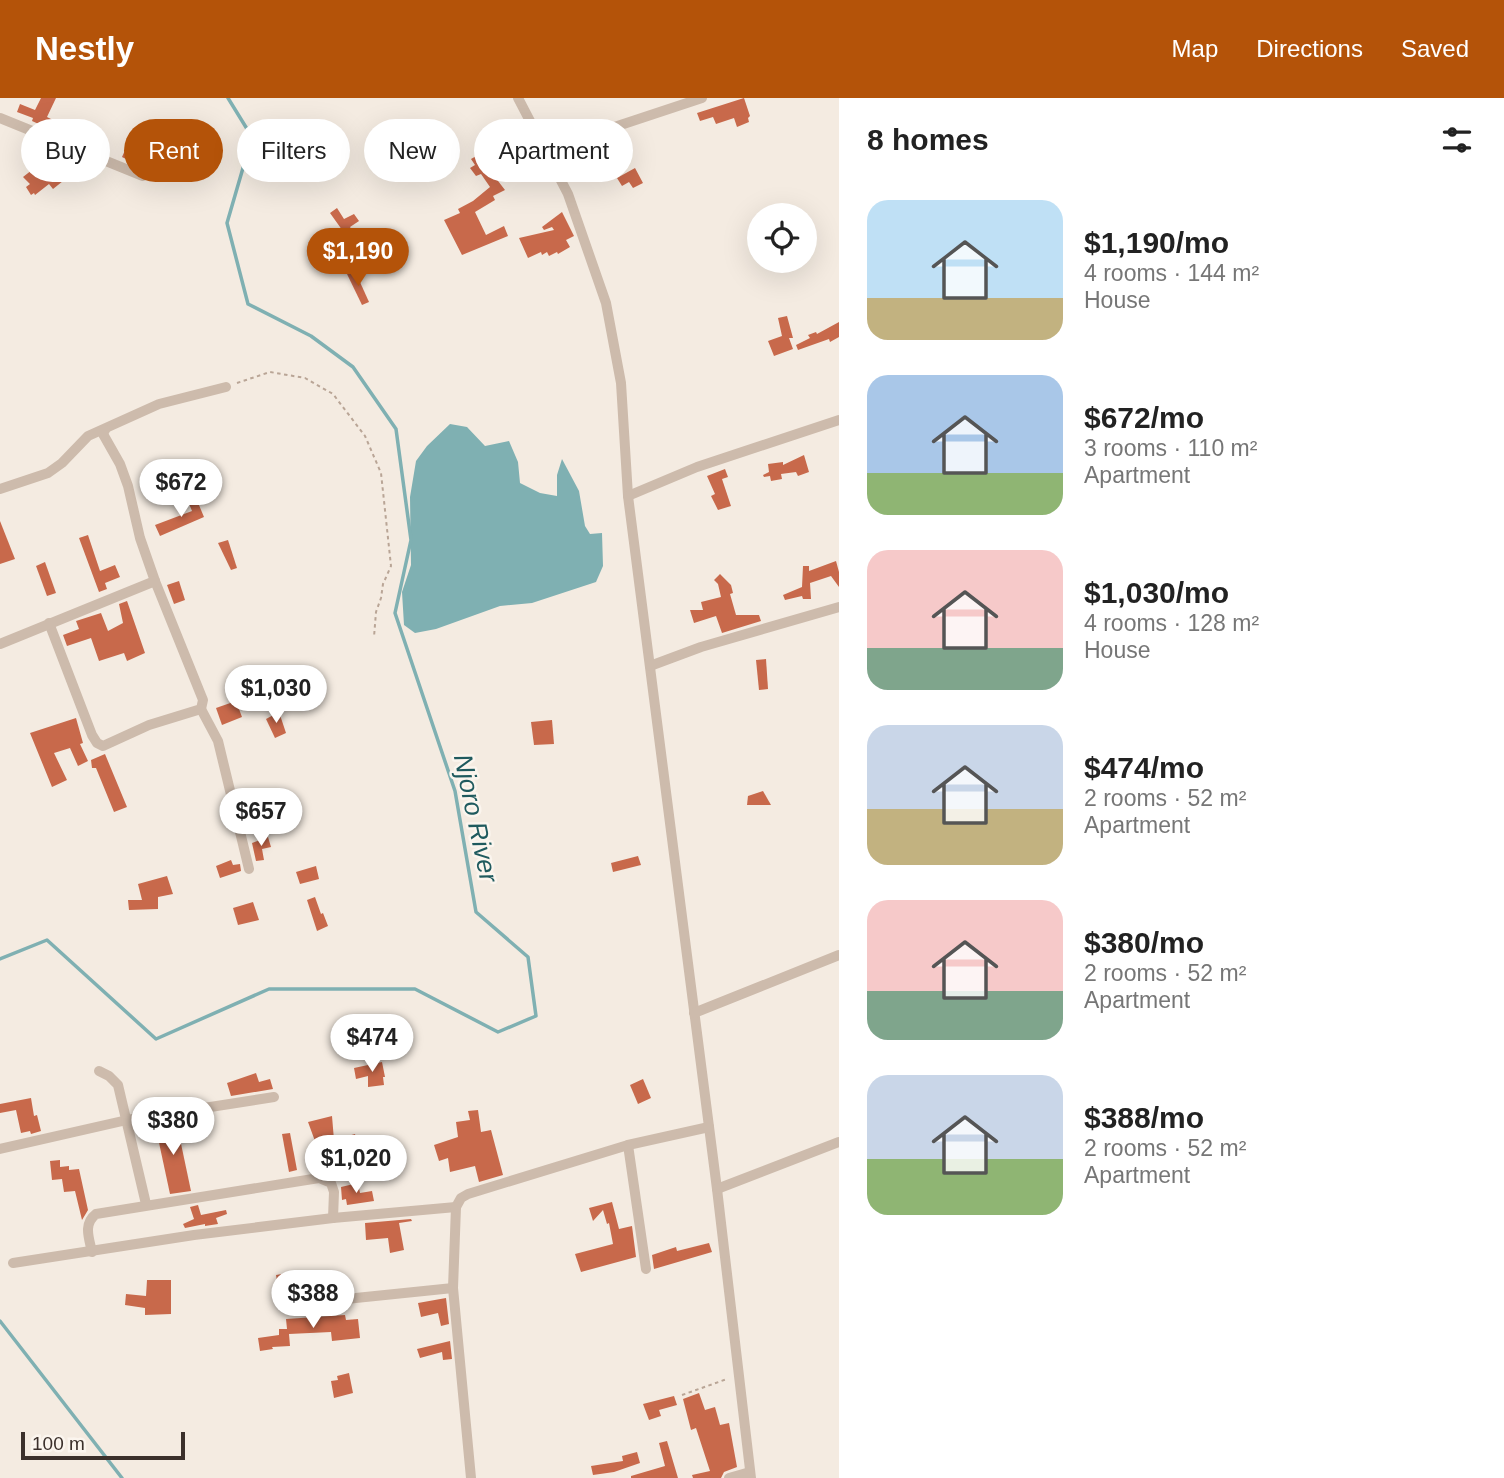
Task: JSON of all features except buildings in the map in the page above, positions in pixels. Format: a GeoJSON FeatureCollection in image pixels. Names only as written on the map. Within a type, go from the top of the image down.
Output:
{"type":"FeatureCollection","features":[{"type":"Feature","properties":{"kind":"street"},"geometry":{"type":"LineString","coordinates":[[518,98],[529,119]]}},
{"type":"Feature","properties":{"kind":"street"},"geometry":{"type":"LineString","coordinates":[[633,121],[702,98]]}},
{"type":"Feature","properties":{"kind":"street"},"geometry":{"type":"LineString","coordinates":[[0,118],[124,168]]}},
{"type":"Feature","properties":{"kind":"street"},"geometry":{"type":"LineString","coordinates":[[562,182],[606,303],[621,383],[628,496],[717,1189],[750,1475],[729,1478]]}},
{"type":"Feature","properties":{"kind":"street"},"geometry":{"type":"LineString","coordinates":[[0,489],[55,468],[88,436],[159,404],[226,387]]}},
{"type":"Feature","properties":{"kind":"street"},"geometry":{"type":"LineString","coordinates":[[628,496],[698,467],[839,420]]}},
{"type":"Feature","properties":{"kind":"street"},"geometry":{"type":"LineString","coordinates":[[105,430],[103,434],[120,464],[128,486],[140,538],[155,581],[203,700],[201,709],[218,741],[248,869]]}},
{"type":"Feature","properties":{"kind":"street"},"geometry":{"type":"LineString","coordinates":[[0,644],[155,581]]}},
{"type":"Feature","properties":{"kind":"street"},"geometry":{"type":"LineString","coordinates":[[650,666],[701,647],[839,607]]}},
{"type":"Feature","properties":{"kind":"street"},"geometry":{"type":"LineString","coordinates":[[49,623],[92,735],[100,745],[149,725],[201,709]]}},
{"type":"Feature","properties":{"kind":"street"},"geometry":{"type":"LineString","coordinates":[[694,1013],[839,955]]}},
{"type":"Feature","properties":{"kind":"street"},"geometry":{"type":"LineString","coordinates":[[99,1071],[118,1085],[146,1204]]}},
{"type":"Feature","properties":{"kind":"street"},"geometry":{"type":"LineString","coordinates":[[1,1149],[127,1120],[274,1097]]}},
{"type":"Feature","properties":{"kind":"street"},"geometry":{"type":"LineString","coordinates":[[467,1478],[453,1288],[456,1207],[461,1198],[628,1145],[709,1127]]}},
{"type":"Feature","properties":{"kind":"street"},"geometry":{"type":"LineString","coordinates":[[717,1189],[839,1142]]}},
{"type":"Feature","properties":{"kind":"street"},"geometry":{"type":"LineString","coordinates":[[628,1145],[646,1269]]}},
{"type":"Feature","properties":{"kind":"street"},"geometry":{"type":"LineString","coordinates":[[92,1252],[88,1229],[92,1216],[101,1213],[319,1178],[331,1183],[334,1192],[333,1218]]}},
{"type":"Feature","properties":{"kind":"street"},"geometry":{"type":"LineString","coordinates":[[13,1262],[194,1235],[333,1218],[456,1207]]}},
{"type":"Feature","properties":{"kind":"street"},"geometry":{"type":"LineString","coordinates":[[346,1299],[453,1288]]}},
{"type":"Feature","properties":{"kind":"path"},"geometry":{"type":"LineString","coordinates":[[226,387],[270,372],[305,378],[333,394],[365,436],[381,473],[391,566],[383,584],[374,620],[374,637]]}},
{"type":"Feature","properties":{"kind":"path"},"geometry":{"type":"LineString","coordinates":[[682,1395],[739,1377]]}},
{"type":"Feature","properties":{"kind":"water"},"geometry":{"type":"Polygon","coordinates":[[[450,424],[467,427],[485,446],[509,441],[518,462],[520,483],[540,493],[557,496],[557,475],[562,459],[579,491],[585,526],[590,534],[602,533],[603,566],[596,582],[532,603],[500,606],[436,629],[415,633],[404,625],[402,592],[411,565],[410,497],[416,461],[450,424]]]}},
{"type":"Feature","properties":{"kind":"waterway","name":"Njoro River"},"geometry":{"type":"LineString","coordinates":[[0,959],[47,940],[156,1039],[269,989],[415,989],[498,1032],[536,1016],[528,957],[476,912],[455,791],[395,613],[411,540],[396,429],[353,367],[311,336],[248,304],[227,223],[252,137],[228,98]]}},
{"type":"Feature","properties":{"kind":"waterway","name":"Njoro River"},"geometry":{"type":"LineString","coordinates":[[0,1321],[122,1478]]}}]}
